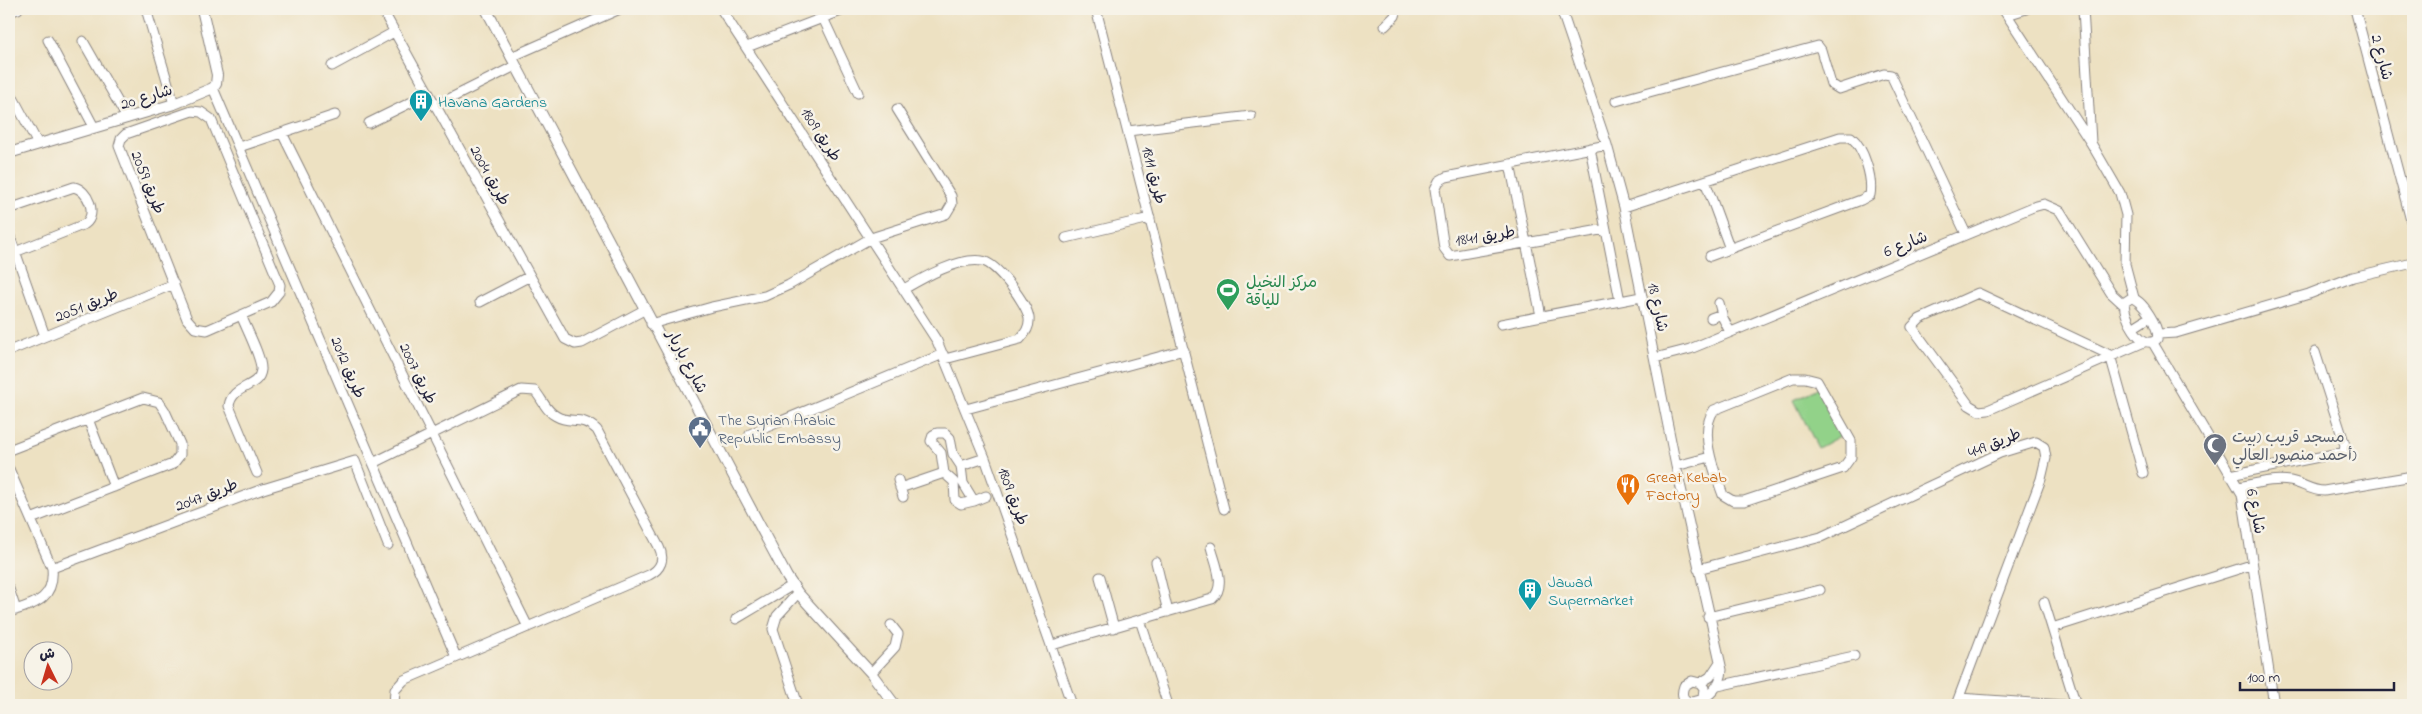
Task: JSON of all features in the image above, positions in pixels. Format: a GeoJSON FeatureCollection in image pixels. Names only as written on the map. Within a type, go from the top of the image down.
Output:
{"type":"FeatureCollection","features":[{"type":"Feature","properties":{"kind":"street"},"geometry":{"type":"LineString","coordinates":[[9,12],[18,9]]}},
{"type":"Feature","properties":{"kind":"street"},"geometry":{"type":"LineString","coordinates":[[146,9],[174,104]]}},
{"type":"Feature","properties":{"kind":"street"},"geometry":{"type":"LineString","coordinates":[[202,9],[217,75],[212,88]]}},
{"type":"Feature","properties":{"kind":"street","name":"طريق 2004"},"geometry":{"type":"LineString","coordinates":[[382,9],[565,339],[575,344],[582,343],[644,310]]}},
{"type":"Feature","properties":{"kind":"street","name":"شارع باربار"},"geometry":{"type":"LineString","coordinates":[[486,9],[651,324],[795,589],[871,673],[895,705]]}},
{"type":"Feature","properties":{"kind":"street"},"geometry":{"type":"LineString","coordinates":[[435,106],[513,62],[620,9]]}},
{"type":"Feature","properties":{"kind":"street","name":"طريق 1809"},"geometry":{"type":"LineString","coordinates":[[721,9],[904,288],[944,356],[985,458],[1072,705]]}},
{"type":"Feature","properties":{"kind":"street"},"geometry":{"type":"LineString","coordinates":[[747,47],[846,9]]}},
{"type":"Feature","properties":{"kind":"street","name":"طريق 1811"},"geometry":{"type":"LineString","coordinates":[[1096,9],[1224,509]]}},
{"type":"Feature","properties":{"kind":"street"},"geometry":{"type":"LineString","coordinates":[[1385,26],[1395,16],[1397,9]]}},
{"type":"Feature","properties":{"kind":"street","name":"شارع 18"},"geometry":{"type":"LineString","coordinates":[[1561,9],[1607,145],[1624,206],[1676,466],[1708,617],[1720,662],[1721,678],[1718,686]]}},
{"type":"Feature","properties":{"kind":"street"},"geometry":{"type":"LineString","coordinates":[[2026,9],[2005,12],[2091,143],[2123,200],[2126,223],[2125,264],[2134,298],[2140,302],[2150,317],[2159,334],[2158,339],[2110,355],[1988,410],[1979,411],[1970,405],[1912,328],[1920,319],[1978,293],[2110,355],[2143,473]]}},
{"type":"Feature","properties":{"kind":"street"},"geometry":{"type":"LineString","coordinates":[[2083,9],[2091,143]]}},
{"type":"Feature","properties":{"kind":"street","name":"شارع 2"},"geometry":{"type":"LineString","coordinates":[[2355,9],[2413,228]]}},
{"type":"Feature","properties":{"kind":"street"},"geometry":{"type":"LineString","coordinates":[[824,18],[858,93]]}},
{"type":"Feature","properties":{"kind":"street"},"geometry":{"type":"LineString","coordinates":[[332,66],[394,32]]}},
{"type":"Feature","properties":{"kind":"street"},"geometry":{"type":"LineString","coordinates":[[48,40],[94,127]]}},
{"type":"Feature","properties":{"kind":"street"},"geometry":{"type":"LineString","coordinates":[[83,41],[127,118]]}},
{"type":"Feature","properties":{"kind":"street"},"geometry":{"type":"LineString","coordinates":[[1616,101],[1818,46],[1821,50],[1831,84],[1835,88],[1839,89],[1884,74],[1891,75],[1966,234]]}},
{"type":"Feature","properties":{"kind":"street","name":"شارع 20"},"geometry":{"type":"LineString","coordinates":[[9,153],[174,104],[212,88]]}},
{"type":"Feature","properties":{"kind":"street","name":"طريق 2012"},"geometry":{"type":"LineString","coordinates":[[212,88],[456,657]]}},
{"type":"Feature","properties":{"kind":"street"},"geometry":{"type":"LineString","coordinates":[[9,90],[38,144]]}},
{"type":"Feature","properties":{"kind":"street"},"geometry":{"type":"LineString","coordinates":[[370,123],[428,94]]}},
{"type":"Feature","properties":{"kind":"street"},"geometry":{"type":"LineString","coordinates":[[651,324],[712,307],[752,300],[778,291],[871,238],[942,216],[949,211],[952,204],[951,196],[897,109]]}},
{"type":"Feature","properties":{"kind":"street","name":"طريق 2059"},"geometry":{"type":"LineString","coordinates":[[197,111],[211,119],[279,279],[279,292],[272,302],[207,330],[195,328],[187,319],[174,284],[119,146],[126,134],[197,111]]}},
{"type":"Feature","properties":{"kind":"street"},"geometry":{"type":"LineString","coordinates":[[239,148],[335,115]]}},
{"type":"Feature","properties":{"kind":"street"},"geometry":{"type":"LineString","coordinates":[[1128,131],[1251,116]]}},
{"type":"Feature","properties":{"kind":"street","name":"طريق 2007"},"geometry":{"type":"LineString","coordinates":[[282,133],[528,627]]}},
{"type":"Feature","properties":{"kind":"street"},"geometry":{"type":"LineString","coordinates":[[1624,206],[1705,182],[1840,137],[1851,137],[1858,143],[1872,184],[1870,195],[1710,256]]}},
{"type":"Feature","properties":{"kind":"street","name":"طريق 1841"},"geometry":{"type":"LineString","coordinates":[[1606,229],[1454,257],[1447,254],[1444,248],[1435,189],[1438,181],[1446,177],[1607,145]]}},
{"type":"Feature","properties":{"kind":"street"},"geometry":{"type":"LineString","coordinates":[[1590,148],[1620,301]]}},
{"type":"Feature","properties":{"kind":"street","name":"طريق 1841"},"geometry":{"type":"LineString","coordinates":[[1510,164],[1541,316]]}},
{"type":"Feature","properties":{"kind":"street"},"geometry":{"type":"LineString","coordinates":[[1705,182],[1730,249]]}},
{"type":"Feature","properties":{"kind":"street"},"geometry":{"type":"LineString","coordinates":[[9,209],[74,187],[85,193],[91,210],[91,216],[85,224],[15,252]]}},
{"type":"Feature","properties":{"kind":"street","name":"شارع 6"},"geometry":{"type":"LineString","coordinates":[[1655,358],[1682,352],[2038,205],[2055,207],[2063,216],[2111,293],[2124,305],[2124,311],[2134,327],[2148,342],[2239,487],[2244,502],[2251,565],[2274,705]]}},
{"type":"Feature","properties":{"kind":"street"},"geometry":{"type":"LineString","coordinates":[[1066,238],[1150,218]]}},
{"type":"Feature","properties":{"kind":"street"},"geometry":{"type":"LineString","coordinates":[[9,234],[45,336]]}},
{"type":"Feature","properties":{"kind":"street"},"geometry":{"type":"LineString","coordinates":[[750,434],[944,356],[1020,339],[1029,323],[1027,311],[999,270],[982,261],[969,262],[938,271],[904,288]]}},
{"type":"Feature","properties":{"kind":"street"},"geometry":{"type":"LineString","coordinates":[[2159,334],[2176,334],[2309,294],[2353,277],[2413,263]]}},
{"type":"Feature","properties":{"kind":"street"},"geometry":{"type":"LineString","coordinates":[[480,302],[530,276]]}},
{"type":"Feature","properties":{"kind":"street","name":"طريق 2051"},"geometry":{"type":"LineString","coordinates":[[9,351],[174,284]]}},
{"type":"Feature","properties":{"kind":"street"},"geometry":{"type":"LineString","coordinates":[[1500,324],[1641,297]]}},
{"type":"Feature","properties":{"kind":"street"},"geometry":{"type":"LineString","coordinates":[[2124,305],[2128,300],[2134,298]]}},
{"type":"Feature","properties":{"kind":"street"},"geometry":{"type":"LineString","coordinates":[[1719,303],[1721,314],[1730,332]]}},
{"type":"Feature","properties":{"kind":"street"},"geometry":{"type":"LineString","coordinates":[[1711,318],[1721,314]]}},
{"type":"Feature","properties":{"kind":"street"},"geometry":{"type":"LineString","coordinates":[[241,315],[261,372],[257,380],[232,396],[229,411],[257,473]]}},
{"type":"Feature","properties":{"kind":"street"},"geometry":{"type":"LineString","coordinates":[[2134,327],[2150,317]]}},
{"type":"Feature","properties":{"kind":"street"},"geometry":{"type":"LineString","coordinates":[[966,409],[1184,350]]}},
{"type":"Feature","properties":{"kind":"street"},"geometry":{"type":"LineString","coordinates":[[2230,475],[2344,452],[2345,445],[2315,352]]}},
{"type":"Feature","properties":{"kind":"street"},"geometry":{"type":"LineString","coordinates":[[1793,378],[1817,381],[1852,440],[1851,457],[1843,468],[1744,501],[1733,501],[1723,495],[1710,457],[1708,424],[1709,416],[1714,410],[1793,378]]}},
{"type":"Feature","properties":{"kind":"street"},"geometry":{"type":"LineString","coordinates":[[373,463],[515,393],[528,389],[535,391],[555,416],[581,420],[597,430],[659,547],[662,558],[658,568],[649,575],[404,680],[394,690],[394,705]]}},
{"type":"Feature","properties":{"kind":"street"},"geometry":{"type":"LineString","coordinates":[[9,450],[138,399],[149,398],[162,406],[180,444],[180,455],[173,464],[31,519]]}},
{"type":"Feature","properties":{"kind":"street"},"geometry":{"type":"LineString","coordinates":[[88,419],[114,487]]}},
{"type":"Feature","properties":{"kind":"street"},"geometry":{"type":"LineString","coordinates":[[974,501],[958,482],[944,473],[941,455],[931,441],[932,435],[936,433],[948,436],[952,452],[961,466],[958,482],[954,497],[956,502],[963,505],[974,501],[986,496]]}},
{"type":"Feature","properties":{"kind":"street","name":"طريق 449"},"geometry":{"type":"LineString","coordinates":[[1698,570],[1821,537],[2000,453],[2036,442],[2044,447],[2046,458],[2041,478],[1958,702]]}},
{"type":"Feature","properties":{"kind":"street"},"geometry":{"type":"LineString","coordinates":[[941,455],[952,452]]}},
{"type":"Feature","properties":{"kind":"street"},"geometry":{"type":"LineString","coordinates":[[1676,466],[1710,457]]}},
{"type":"Feature","properties":{"kind":"street"},"geometry":{"type":"LineString","coordinates":[[961,466],[985,458]]}},
{"type":"Feature","properties":{"kind":"street","name":"طريق 2047"},"geometry":{"type":"LineString","coordinates":[[52,568],[263,489],[356,461],[388,545]]}},
{"type":"Feature","properties":{"kind":"street"},"geometry":{"type":"LineString","coordinates":[[9,470],[52,568],[53,581],[50,590],[40,601],[12,611],[9,589]]}},
{"type":"Feature","properties":{"kind":"street"},"geometry":{"type":"LineString","coordinates":[[900,488],[944,473]]}},
{"type":"Feature","properties":{"kind":"street"},"geometry":{"type":"LineString","coordinates":[[2239,487],[2282,480],[2295,482],[2314,490],[2324,491],[2413,476]]}},
{"type":"Feature","properties":{"kind":"street"},"geometry":{"type":"LineString","coordinates":[[1052,645],[1208,601],[1218,592],[1219,580],[1211,547]]}},
{"type":"Feature","properties":{"kind":"street"},"geometry":{"type":"LineString","coordinates":[[1156,562],[1168,612]]}},
{"type":"Feature","properties":{"kind":"street"},"geometry":{"type":"LineString","coordinates":[[2052,628],[2251,565]]}},
{"type":"Feature","properties":{"kind":"street"},"geometry":{"type":"LineString","coordinates":[[1100,577],[1114,628]]}},
{"type":"Feature","properties":{"kind":"street"},"geometry":{"type":"LineString","coordinates":[[736,619],[795,589]]}},
{"type":"Feature","properties":{"kind":"street"},"geometry":{"type":"LineString","coordinates":[[795,589],[777,616],[773,629],[798,705]]}},
{"type":"Feature","properties":{"kind":"street"},"geometry":{"type":"LineString","coordinates":[[1708,617],[1820,590]]}},
{"type":"Feature","properties":{"kind":"street"},"geometry":{"type":"LineString","coordinates":[[2044,602],[2076,705]]}},
{"type":"Feature","properties":{"kind":"street"},"geometry":{"type":"LineString","coordinates":[[1140,620],[1168,705]]}},
{"type":"Feature","properties":{"kind":"street"},"geometry":{"type":"LineString","coordinates":[[871,673],[895,647],[898,634],[891,625]]}},
{"type":"Feature","properties":{"kind":"street"},"geometry":{"type":"LineString","coordinates":[[1694,702],[1718,686],[1854,656]]}},
{"type":"Feature","properties":{"kind":"street"},"geometry":{"type":"LineString","coordinates":[[1700,683],[1710,677],[1720,662]]}},
{"type":"Feature","properties":{"kind":"street"},"geometry":{"type":"LineString","coordinates":[[1692,681],[1700,683],[1704,688],[1694,702],[1683,696],[1684,686],[1692,681]]}},
{"type":"Feature","properties":{"kind":"street"},"geometry":{"type":"LineString","coordinates":[[1958,702],[2064,705]]}},
{"type":"Feature","properties":{"kind":"green space"},"geometry":{"type":"Polygon","coordinates":[[[1818,388],[1840,436],[1818,448],[1794,400],[1818,388]]]}},
{"type":"Feature","properties":{"kind":"place","name":"Havana Gardens"},"geometry":{"type":"Point","coordinates":[421,122]}},
{"type":"Feature","properties":{"kind":"place","name":"مركز النخيل للياقة"},"geometry":{"type":"Point","coordinates":[1228,311]}},
{"type":"Feature","properties":{"kind":"place","name":"The Syrian Arabic Republic Embassy"},"geometry":{"type":"Point","coordinates":[700,449]}},
{"type":"Feature","properties":{"kind":"place","name":"مسجد قريب (بيت أحمد منصور العالي)"},"geometry":{"type":"Point","coordinates":[2215,466]}},
{"type":"Feature","properties":{"kind":"place","name":"Great Kebab Factory"},"geometry":{"type":"Point","coordinates":[1628,506]}},
{"type":"Feature","properties":{"kind":"place","name":"Jawad Supermarket"},"geometry":{"type":"Point","coordinates":[1530,611]}}]}
